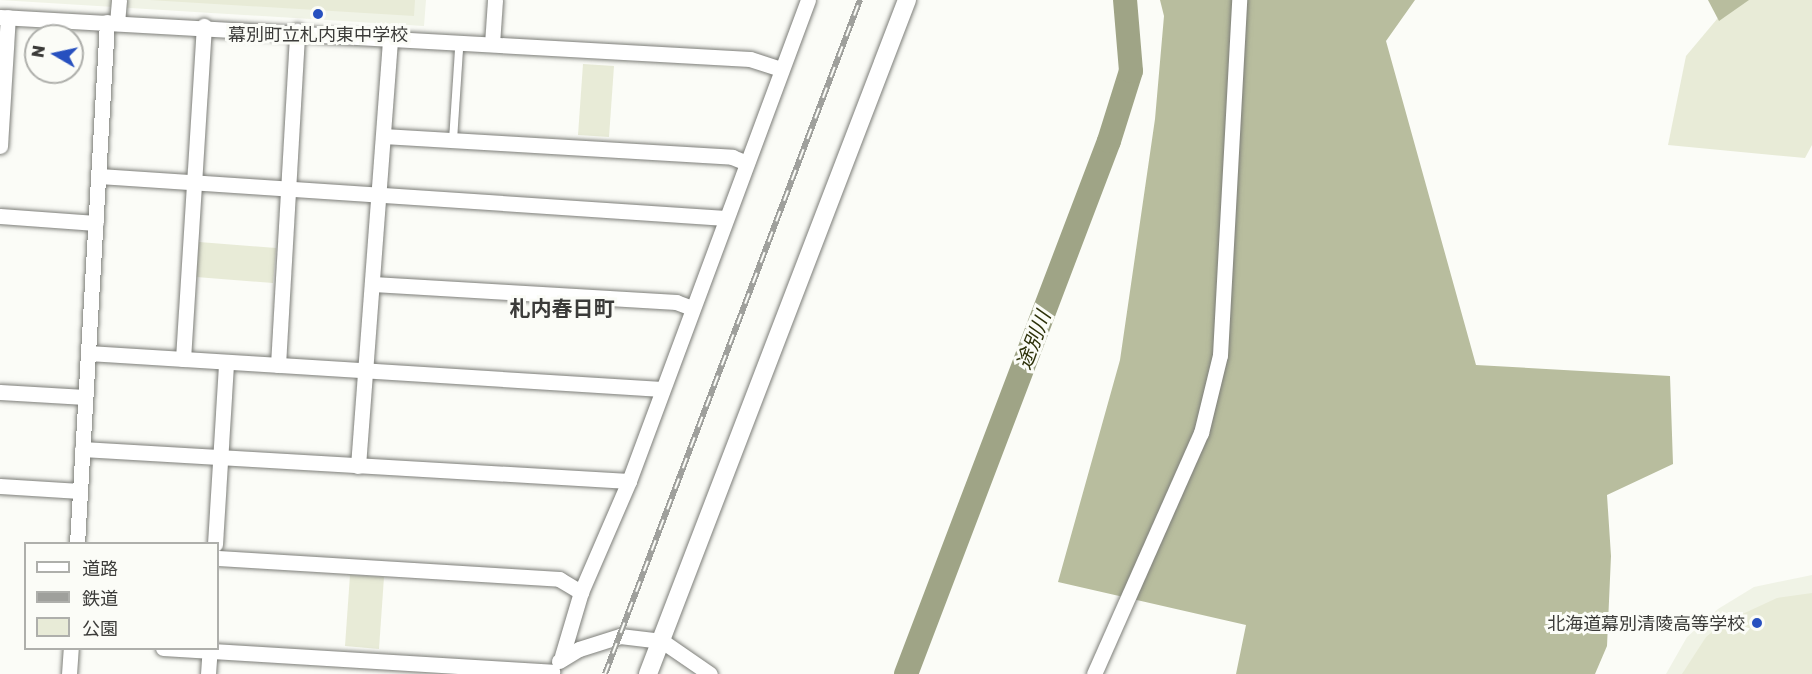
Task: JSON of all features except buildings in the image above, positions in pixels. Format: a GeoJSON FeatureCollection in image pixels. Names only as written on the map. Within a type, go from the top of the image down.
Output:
{"type":"FeatureCollection","features":[{"type":"Feature","properties":{"kind":"street"},"geometry":{"type":"LineString","coordinates":[[77,542],[99,176],[112,22],[119,0]]}},
{"type":"Feature","properties":{"kind":"street"},"geometry":{"type":"LineString","coordinates":[[492,44],[495,0]]}},
{"type":"Feature","properties":{"kind":"street"},"geometry":{"type":"LineString","coordinates":[[208,674],[210,650],[552,673],[562,656],[581,592],[629,481],[780,69],[808,0]]}},
{"type":"Feature","properties":{"kind":"street"},"geometry":{"type":"LineString","coordinates":[[648,674],[907,0]]}},
{"type":"Feature","properties":{"kind":"street"},"geometry":{"type":"LineString","coordinates":[[1094,674],[1201,433],[1220,355],[1239,0]]}},
{"type":"Feature","properties":{"kind":"street"},"geometry":{"type":"LineString","coordinates":[[0,146],[4,17],[297,31],[390,39],[750,59],[780,69]]}},
{"type":"Feature","properties":{"kind":"street"},"geometry":{"type":"LineString","coordinates":[[183,359],[204,26]]}},
{"type":"Feature","properties":{"kind":"street"},"geometry":{"type":"LineString","coordinates":[[278,365],[297,31]]}},
{"type":"Feature","properties":{"kind":"street"},"geometry":{"type":"LineString","coordinates":[[358,466],[367,370],[390,39]]}},
{"type":"Feature","properties":{"kind":"street"},"geometry":{"type":"LineString","coordinates":[[383,136],[732,156],[747,163]]}},
{"type":"Feature","properties":{"kind":"street"},"geometry":{"type":"LineString","coordinates":[[99,176],[726,218]]}},
{"type":"Feature","properties":{"kind":"street"},"geometry":{"type":"LineString","coordinates":[[0,216],[96,223]]}},
{"type":"Feature","properties":{"kind":"street"},"geometry":{"type":"LineString","coordinates":[[373,284],[676,302],[693,308]]}},
{"type":"Feature","properties":{"kind":"street"},"geometry":{"type":"LineString","coordinates":[[88,353],[662,389]]}},
{"type":"Feature","properties":{"kind":"street"},"geometry":{"type":"LineString","coordinates":[[215,542],[226,362]]}},
{"type":"Feature","properties":{"kind":"street"},"geometry":{"type":"LineString","coordinates":[[0,392],[85,397]]}},
{"type":"Feature","properties":{"kind":"street"},"geometry":{"type":"LineString","coordinates":[[82,449],[629,481]]}},
{"type":"Feature","properties":{"kind":"street"},"geometry":{"type":"LineString","coordinates":[[0,486],[80,490]]}},
{"type":"Feature","properties":{"kind":"street"},"geometry":{"type":"LineString","coordinates":[[219,558],[559,579],[581,592]]}},
{"type":"Feature","properties":{"kind":"street"},"geometry":{"type":"LineString","coordinates":[[562,656],[620,636],[662,641],[711,674]]}},
{"type":"Feature","properties":{"kind":"street"},"geometry":{"type":"LineString","coordinates":[[69,674],[71,650]]}},
{"type":"Feature","properties":{"kind":"lane"},"geometry":{"type":"LineString","coordinates":[[453,140],[459,48]]}},
{"type":"Feature","properties":{"kind":"shaded area","name":"幕別町立札内東中学校"},"geometry":{"type":"Polygon","coordinates":[[[0,0],[426,0],[424,26],[0,0]]]}},
{"type":"Feature","properties":{"kind":"shaded area","name":"北海道幕別清陵高等学校"},"geometry":{"type":"Polygon","coordinates":[[[1812,575],[1812,674],[1666,674],[1687,637],[1718,609],[1754,587],[1812,575]]]}},
{"type":"Feature","properties":{"kind":"green space"},"geometry":{"type":"Polygon","coordinates":[[[149,0],[415,0],[414,16],[149,0]]]}},
{"type":"Feature","properties":{"kind":"green space"},"geometry":{"type":"Polygon","coordinates":[[[1160,0],[1415,0],[1386,41],[1476,365],[1670,376],[1673,464],[1607,495],[1611,556],[1607,646],[1595,674],[1236,674],[1246,625],[1058,582],[1120,360],[1155,119],[1164,16],[1160,0]]]}},
{"type":"Feature","properties":{"kind":"green space"},"geometry":{"type":"Polygon","coordinates":[[[1708,0],[1749,0],[1719,21],[1708,0]]]}},
{"type":"Feature","properties":{"kind":"green space"},"geometry":{"type":"Polygon","coordinates":[[[1733,0],[1812,0],[1812,145],[1805,158],[1668,145],[1686,56],[1733,0]]]}},
{"type":"Feature","properties":{"kind":"green space"},"geometry":{"type":"Polygon","coordinates":[[[583,64],[614,66],[609,137],[578,135],[583,64]]]}},
{"type":"Feature","properties":{"kind":"green space"},"geometry":{"type":"Polygon","coordinates":[[[199,242],[276,248],[273,283],[196,277],[199,242]]]}},
{"type":"Feature","properties":{"kind":"green space"},"geometry":{"type":"Polygon","coordinates":[[[350,575],[384,577],[379,649],[345,646],[350,575]]]}},
{"type":"Feature","properties":{"kind":"green space","name":"北海道幕別清陵高等学校"},"geometry":{"type":"Polygon","coordinates":[[[1812,593],[1812,674],[1682,674],[1706,637],[1723,623],[1777,598],[1812,593]]]}},
{"type":"Feature","properties":{"kind":"waterway","name":"途別川"},"geometry":{"type":"LineString","coordinates":[[906,674],[1109,141],[1131,71],[1125,0]]}},
{"type":"Feature","properties":{"kind":"railway"},"geometry":{"type":"LineString","coordinates":[[605,674],[860,0]]}},
{"type":"Feature","properties":{"kind":"place","name":"幕別町立札内東中学校"},"geometry":{"type":"Point","coordinates":[318,14]}},
{"type":"Feature","properties":{"kind":"place","name":"北海道幕別清陵高等学校"},"geometry":{"type":"Point","coordinates":[1757,623]}},
{"type":"Feature","properties":{"kind":"district","name":"札内春日町"},"geometry":{"type":"Point","coordinates":[562,308]}}]}
